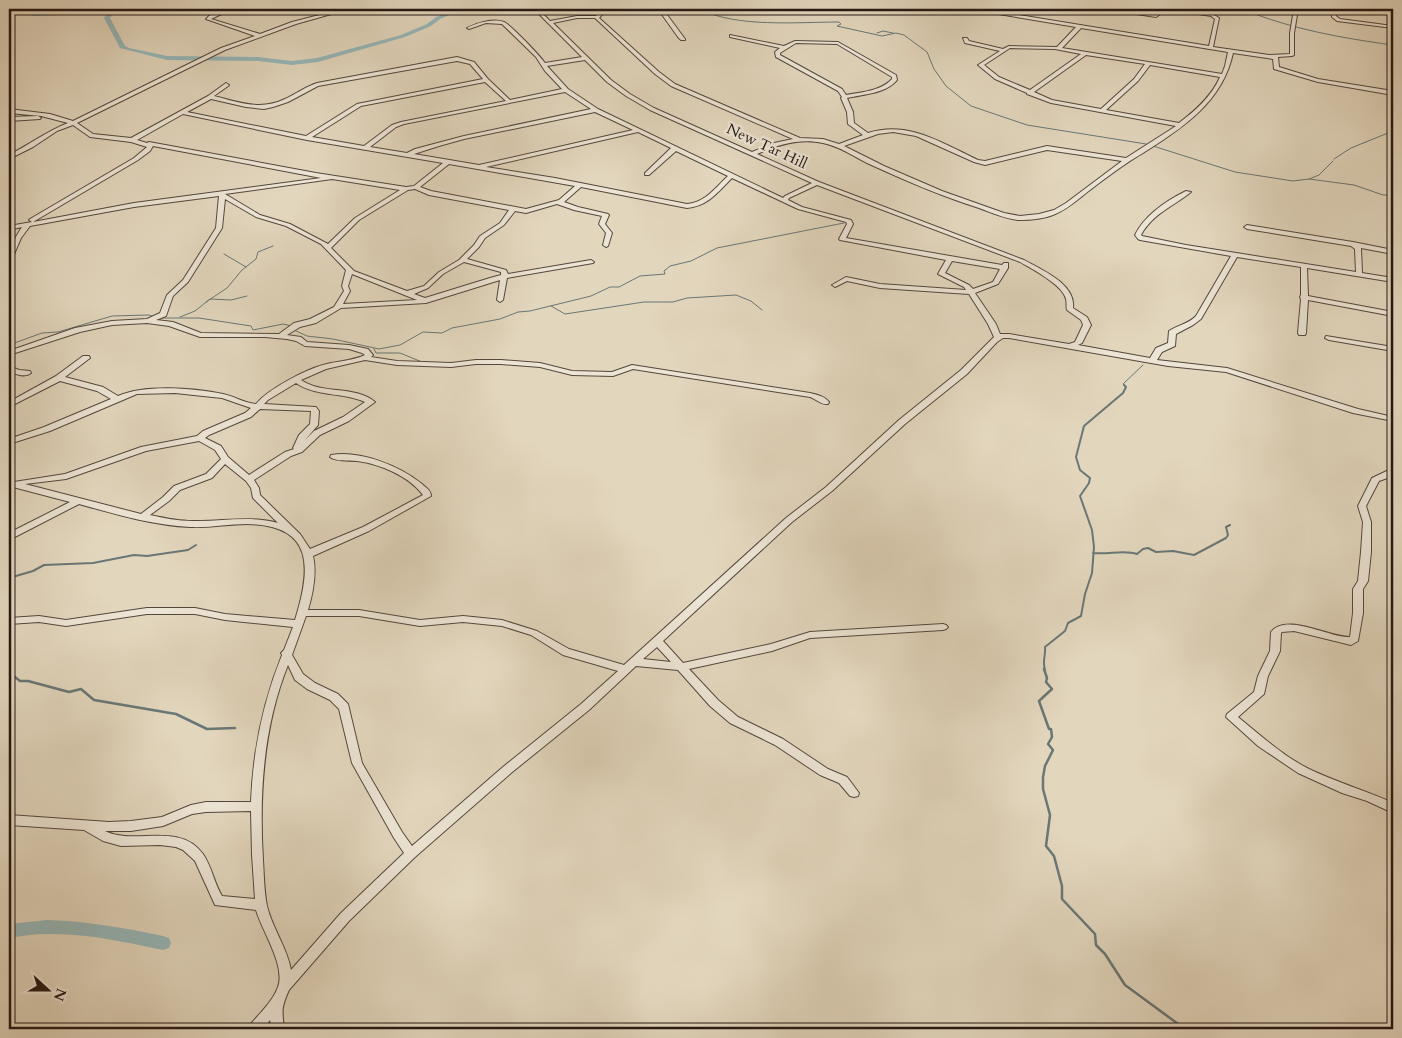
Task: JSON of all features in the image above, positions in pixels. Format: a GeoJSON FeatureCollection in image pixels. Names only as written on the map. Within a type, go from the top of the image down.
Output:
{"type":"FeatureCollection","features":[{"type":"Feature","properties":{"kind":"street"},"geometry":{"type":"LineString","coordinates":[[230,9],[212,15],[208,19],[258,35]]}},
{"type":"Feature","properties":{"kind":"street"},"geometry":{"type":"LineString","coordinates":[[9,157],[31,146],[55,130],[82,119],[212,54],[258,35],[347,9]]}},
{"type":"Feature","properties":{"kind":"street","name":"New Tar Hill"},"geometry":{"type":"LineString","coordinates":[[536,9],[609,81],[637,101],[817,183],[998,252],[1044,275],[1069,297],[1070,311],[1086,321],[1087,325],[1078,343],[1069,346]]}},
{"type":"Feature","properties":{"kind":"street"},"geometry":{"type":"LineString","coordinates":[[597,17],[605,9]]}},
{"type":"Feature","properties":{"kind":"street"},"geometry":{"type":"LineString","coordinates":[[660,9],[670,19],[676,34],[683,39]]}},
{"type":"Feature","properties":{"kind":"street"},"geometry":{"type":"LineString","coordinates":[[977,9],[1231,51],[1271,56],[1292,56],[1292,33],[1296,9]]}},
{"type":"Feature","properties":{"kind":"street"},"geometry":{"type":"LineString","coordinates":[[1110,9],[1156,16],[1166,9]]}},
{"type":"Feature","properties":{"kind":"street"},"geometry":{"type":"LineString","coordinates":[[1171,9],[1212,15],[1216,18],[1216,30],[1211,48]]}},
{"type":"Feature","properties":{"kind":"street"},"geometry":{"type":"LineString","coordinates":[[1333,9],[1334,17],[1339,20],[1393,27]]}},
{"type":"Feature","properties":{"kind":"street"},"geometry":{"type":"LineString","coordinates":[[1352,9],[1393,13]]}},
{"type":"Feature","properties":{"kind":"street"},"geometry":{"type":"LineString","coordinates":[[550,22],[577,17],[597,17],[673,85],[798,140]]}},
{"type":"Feature","properties":{"kind":"street"},"geometry":{"type":"LineString","coordinates":[[469,28],[486,22],[503,23],[539,58],[566,90],[596,110],[800,208],[849,221],[850,224],[842,239],[1005,268]]}},
{"type":"Feature","properties":{"kind":"street"},"geometry":{"type":"LineString","coordinates":[[1059,48],[1079,27]]}},
{"type":"Feature","properties":{"kind":"street"},"geometry":{"type":"LineString","coordinates":[[732,36],[785,48]]}},
{"type":"Feature","properties":{"kind":"street"},"geometry":{"type":"LineString","coordinates":[[965,39],[967,42],[1003,50]]}},
{"type":"Feature","properties":{"kind":"street"},"geometry":{"type":"LineString","coordinates":[[845,97],[888,87],[895,79],[894,76],[841,44],[800,42],[777,52],[777,55],[840,90],[845,97],[850,112],[851,124],[868,136]]}},
{"type":"Feature","properties":{"kind":"street"},"geometry":{"type":"LineString","coordinates":[[1180,124],[1057,103],[1029,93],[997,78],[982,66],[1003,50],[1011,47],[1059,48],[1224,76]]}},
{"type":"Feature","properties":{"kind":"street"},"geometry":{"type":"LineString","coordinates":[[754,153],[782,142],[821,140],[838,146],[941,194],[1020,218],[1041,216],[1060,210],[1127,160],[1160,140],[1199,108],[1224,76],[1230,62],[1231,51]]}},
{"type":"Feature","properties":{"kind":"street"},"geometry":{"type":"LineString","coordinates":[[1029,93],[1085,53]]}},
{"type":"Feature","properties":{"kind":"street"},"geometry":{"type":"LineString","coordinates":[[1271,56],[1276,58],[1276,68],[1281,70],[1312,78],[1393,93]]}},
{"type":"Feature","properties":{"kind":"street"},"geometry":{"type":"LineString","coordinates":[[543,65],[586,58]]}},
{"type":"Feature","properties":{"kind":"street"},"geometry":{"type":"LineString","coordinates":[[210,98],[268,107],[280,104],[302,90],[317,85],[451,59],[472,63],[486,80],[508,100]]}},
{"type":"Feature","properties":{"kind":"street"},"geometry":{"type":"LineString","coordinates":[[1101,110],[1136,80],[1148,64]]}},
{"type":"Feature","properties":{"kind":"street"},"geometry":{"type":"LineString","coordinates":[[307,138],[359,105],[486,80]]}},
{"type":"Feature","properties":{"kind":"street"},"geometry":{"type":"LineString","coordinates":[[132,140],[210,98],[226,85]]}},
{"type":"Feature","properties":{"kind":"street"},"geometry":{"type":"LineString","coordinates":[[365,148],[398,124],[508,100],[566,90]]}},
{"type":"Feature","properties":{"kind":"street"},"geometry":{"type":"LineString","coordinates":[[408,155],[413,151],[447,142],[596,110]]}},
{"type":"Feature","properties":{"kind":"street"},"geometry":{"type":"LineString","coordinates":[[9,111],[82,119]]}},
{"type":"Feature","properties":{"kind":"street"},"geometry":{"type":"LineString","coordinates":[[181,112],[307,138],[695,206],[704,202],[732,175]]}},
{"type":"Feature","properties":{"kind":"street"},"geometry":{"type":"LineString","coordinates":[[37,114],[73,122],[86,134],[92,136],[132,140],[330,178],[406,189],[416,187],[447,163]]}},
{"type":"Feature","properties":{"kind":"street"},"geometry":{"type":"LineString","coordinates":[[9,118],[58,118]]}},
{"type":"Feature","properties":{"kind":"street"},"geometry":{"type":"LineString","coordinates":[[838,146],[887,130],[908,132],[976,161],[987,163],[1046,148],[1127,160]]}},
{"type":"Feature","properties":{"kind":"street"},"geometry":{"type":"LineString","coordinates":[[475,167],[637,131]]}},
{"type":"Feature","properties":{"kind":"street"},"geometry":{"type":"LineString","coordinates":[[11,228],[30,222],[65,203],[149,150],[149,144]]}},
{"type":"Feature","properties":{"kind":"street"},"geometry":{"type":"LineString","coordinates":[[647,174],[674,149]]}},
{"type":"Feature","properties":{"kind":"street"},"geometry":{"type":"LineString","coordinates":[[11,228],[330,178]]}},
{"type":"Feature","properties":{"kind":"street"},"geometry":{"type":"LineString","coordinates":[[785,201],[787,197],[817,183]]}},
{"type":"Feature","properties":{"kind":"street"},"geometry":{"type":"LineString","coordinates":[[416,187],[425,192],[513,209],[530,210],[558,202],[579,185]]}},
{"type":"Feature","properties":{"kind":"street"},"geometry":{"type":"LineString","coordinates":[[328,247],[357,219],[406,189]]}},
{"type":"Feature","properties":{"kind":"street"},"geometry":{"type":"LineString","coordinates":[[1188,192],[1166,205],[1142,228],[1138,234],[1140,238],[1393,280]]}},
{"type":"Feature","properties":{"kind":"street"},"geometry":{"type":"LineString","coordinates":[[220,194],[258,216],[288,225],[328,247],[349,271],[426,301]]}},
{"type":"Feature","properties":{"kind":"street"},"geometry":{"type":"LineString","coordinates":[[147,321],[163,314],[170,295],[186,281],[219,228],[220,194]]}},
{"type":"Feature","properties":{"kind":"street"},"geometry":{"type":"LineString","coordinates":[[558,202],[576,209],[606,215],[602,224],[609,233],[606,245]]}},
{"type":"Feature","properties":{"kind":"street"},"geometry":{"type":"LineString","coordinates":[[406,294],[426,287],[440,273],[463,260],[482,238],[502,224],[513,209]]}},
{"type":"Feature","properties":{"kind":"street"},"geometry":{"type":"LineString","coordinates":[[9,259],[18,238],[28,224]]}},
{"type":"Feature","properties":{"kind":"street"},"geometry":{"type":"LineString","coordinates":[[1247,227],[1393,252]]}},
{"type":"Feature","properties":{"kind":"street"},"geometry":{"type":"LineString","coordinates":[[1352,244],[1358,248],[1359,274]]}},
{"type":"Feature","properties":{"kind":"street"},"geometry":{"type":"LineString","coordinates":[[834,285],[846,279],[880,286],[972,292],[996,283],[1005,268],[1006,261],[998,252]]}},
{"type":"Feature","properties":{"kind":"street"},"geometry":{"type":"LineString","coordinates":[[1152,361],[1160,350],[1172,344],[1172,333],[1180,326],[1193,323],[1201,314],[1208,300],[1222,282],[1235,254]]}},
{"type":"Feature","properties":{"kind":"street"},"geometry":{"type":"LineString","coordinates":[[950,259],[941,274],[964,284],[972,292],[972,296],[992,324],[998,337]]}},
{"type":"Feature","properties":{"kind":"street"},"geometry":{"type":"LineString","coordinates":[[463,260],[503,273],[520,274],[591,262]]}},
{"type":"Feature","properties":{"kind":"street"},"geometry":{"type":"LineString","coordinates":[[1302,333],[1305,319],[1303,298],[1304,265]]}},
{"type":"Feature","properties":{"kind":"street"},"geometry":{"type":"LineString","coordinates":[[279,336],[296,325],[313,321],[338,306],[347,291],[345,286],[349,271]]}},
{"type":"Feature","properties":{"kind":"street"},"geometry":{"type":"LineString","coordinates":[[500,300],[503,273]]}},
{"type":"Feature","properties":{"kind":"street"},"geometry":{"type":"LineString","coordinates":[[338,306],[404,304],[426,301],[503,273]]}},
{"type":"Feature","properties":{"kind":"street"},"geometry":{"type":"LineString","coordinates":[[1303,298],[1393,314]]}},
{"type":"Feature","properties":{"kind":"street"},"geometry":{"type":"LineString","coordinates":[[9,353],[78,330],[112,323],[147,321],[170,324],[200,336],[279,336],[298,339],[305,344],[344,346],[361,350],[369,355],[365,358]]}},
{"type":"Feature","properties":{"kind":"street"},"geometry":{"type":"LineString","coordinates":[[255,1029],[277,1002],[285,986],[345,917],[411,854],[507,770],[585,708],[788,520],[829,489],[902,422],[958,377],[998,337],[1020,337],[1152,361],[1233,371],[1331,404],[1393,419]]}},
{"type":"Feature","properties":{"kind":"street"},"geometry":{"type":"LineString","coordinates":[[1329,338],[1393,349]]}},
{"type":"Feature","properties":{"kind":"street"},"geometry":{"type":"LineString","coordinates":[[9,405],[59,378],[86,358]]}},
{"type":"Feature","properties":{"kind":"street"},"geometry":{"type":"LineString","coordinates":[[11,483],[66,476],[144,449],[200,438],[244,417],[260,405],[265,398],[306,374],[324,367],[365,358],[392,363],[451,365],[476,362],[540,365],[572,373],[613,374],[632,367],[810,395],[818,397],[825,402]]}},
{"type":"Feature","properties":{"kind":"street"},"geometry":{"type":"LineString","coordinates":[[9,368],[17,372],[27,373]]}},
{"type":"Feature","properties":{"kind":"street"},"geometry":{"type":"LineString","coordinates":[[59,378],[100,389],[116,398]]}},
{"type":"Feature","properties":{"kind":"street"},"geometry":{"type":"LineString","coordinates":[[249,479],[288,454],[299,450],[317,433],[346,419],[371,402],[348,394],[319,390],[296,380]]}},
{"type":"Feature","properties":{"kind":"street"},"geometry":{"type":"LineString","coordinates":[[9,442],[47,429],[116,398],[136,392],[176,391],[223,396],[246,405],[309,408],[315,411],[314,425],[302,437],[297,448],[299,450]]}},
{"type":"Feature","properties":{"kind":"street"},"geometry":{"type":"LineString","coordinates":[[9,405],[23,407]]}},
{"type":"Feature","properties":{"kind":"street"},"geometry":{"type":"LineString","coordinates":[[200,438],[218,448],[225,459],[249,479],[256,496],[295,534],[308,554],[309,582],[302,613],[286,653],[269,705],[258,754],[256,806],[261,906],[264,920],[286,969],[285,986]]}},
{"type":"Feature","properties":{"kind":"street"},"geometry":{"type":"LineString","coordinates":[[308,554],[366,529],[427,496],[427,493],[415,482],[392,468],[363,458],[334,457]]}},
{"type":"Feature","properties":{"kind":"street"},"geometry":{"type":"LineString","coordinates":[[142,517],[177,488],[209,476],[225,459]]}},
{"type":"Feature","properties":{"kind":"street"},"geometry":{"type":"LineString","coordinates":[[1393,471],[1390,475],[1378,477],[1362,506],[1367,522],[1366,552],[1362,581],[1358,589],[1355,639],[1351,642],[1294,628],[1280,629],[1276,632],[1274,651],[1263,676],[1259,694],[1231,717],[1262,743],[1308,773],[1393,808]]}},
{"type":"Feature","properties":{"kind":"street"},"geometry":{"type":"LineString","coordinates":[[11,483],[142,517],[190,524],[256,522],[278,526],[295,534]]}},
{"type":"Feature","properties":{"kind":"street"},"geometry":{"type":"LineString","coordinates":[[9,537],[78,501]]}},
{"type":"Feature","properties":{"kind":"street"},"geometry":{"type":"LineString","coordinates":[[9,622],[39,619],[66,623],[147,611],[195,611],[225,617],[298,624]]}},
{"type":"Feature","properties":{"kind":"street"},"geometry":{"type":"LineString","coordinates":[[302,613],[359,613],[420,623],[463,619],[502,623],[534,633],[566,652],[629,666],[682,667],[772,647],[815,634],[943,628]]}},
{"type":"Feature","properties":{"kind":"street"},"geometry":{"type":"LineString","coordinates":[[657,641],[714,703],[734,720],[778,742],[824,772],[843,780],[854,793]]}},
{"type":"Feature","properties":{"kind":"street"},"geometry":{"type":"LineString","coordinates":[[286,653],[299,677],[311,686],[334,697],[344,707],[357,763],[411,854]]}},
{"type":"Feature","properties":{"kind":"street"},"geometry":{"type":"LineString","coordinates":[[9,820],[109,827],[150,824],[206,807],[256,806]]}},
{"type":"Feature","properties":{"kind":"street"},"geometry":{"type":"LineString","coordinates":[[86,825],[102,837],[120,841],[171,840],[184,844],[200,859],[212,891],[219,901],[261,906]]}},
{"type":"Feature","properties":{"kind":"street"},"geometry":{"type":"LineString","coordinates":[[277,1002],[275,1012],[278,1029]]}},
{"type":"Feature","properties":{"kind":"waterway"},"geometry":{"type":"LineString","coordinates":[[112,11],[122,9]]}},
{"type":"Feature","properties":{"kind":"waterway"},"geometry":{"type":"LineString","coordinates":[[112,11],[107,18],[122,47],[127,49],[167,58],[258,59],[292,63],[318,60],[403,36],[460,9]]}},
{"type":"Feature","properties":{"kind":"waterway"},"geometry":{"type":"LineString","coordinates":[[700,9],[731,19],[768,23],[839,22],[841,24],[837,26],[882,36],[896,33],[904,35],[927,52],[934,69],[946,86],[971,106],[1027,125],[1146,144]]}},
{"type":"Feature","properties":{"kind":"waterway"},"geometry":{"type":"LineString","coordinates":[[1242,9],[1316,32],[1393,45]]}},
{"type":"Feature","properties":{"kind":"waterway"},"geometry":{"type":"LineString","coordinates":[[9,10],[26,10],[26,13],[35,14],[112,11]]}},
{"type":"Feature","properties":{"kind":"waterway"},"geometry":{"type":"LineString","coordinates":[[877,33],[883,31],[893,33]]}},
{"type":"Feature","properties":{"kind":"waterway"},"geometry":{"type":"LineString","coordinates":[[1334,159],[1351,148],[1393,131]]}},
{"type":"Feature","properties":{"kind":"waterway"},"geometry":{"type":"LineString","coordinates":[[1153,146],[1235,172],[1293,181],[1309,179]]}},
{"type":"Feature","properties":{"kind":"waterway"},"geometry":{"type":"LineString","coordinates":[[1309,179],[1319,175],[1333,161]]}},
{"type":"Feature","properties":{"kind":"waterway"},"geometry":{"type":"LineString","coordinates":[[1309,179],[1354,185],[1383,195],[1393,195]]}},
{"type":"Feature","properties":{"kind":"waterway"},"geometry":{"type":"LineString","coordinates":[[294,330],[307,336],[333,339],[379,349],[400,345],[423,332],[442,333],[452,328],[500,319],[518,312],[530,311],[591,296],[610,287],[619,287],[640,276],[665,274],[664,271],[670,266],[691,261],[717,248],[844,223]]}},
{"type":"Feature","properties":{"kind":"waterway"},"geometry":{"type":"LineString","coordinates":[[246,267],[256,259],[258,252],[273,246]]}},
{"type":"Feature","properties":{"kind":"waterway"},"geometry":{"type":"LineString","coordinates":[[224,254],[246,267]]}},
{"type":"Feature","properties":{"kind":"waterway"},"geometry":{"type":"LineString","coordinates":[[210,299],[227,288],[246,267]]}},
{"type":"Feature","properties":{"kind":"waterway"},"geometry":{"type":"LineString","coordinates":[[551,306],[565,314],[644,302],[673,302],[687,298],[736,295],[751,301],[762,310]]}},
{"type":"Feature","properties":{"kind":"waterway"},"geometry":{"type":"LineString","coordinates":[[210,299],[231,300],[247,296]]}},
{"type":"Feature","properties":{"kind":"waterway"},"geometry":{"type":"LineString","coordinates":[[180,317],[195,311],[208,301]]}},
{"type":"Feature","properties":{"kind":"waterway"},"geometry":{"type":"LineString","coordinates":[[9,345],[42,333],[58,332],[112,316],[149,315],[154,317]]}},
{"type":"Feature","properties":{"kind":"waterway"},"geometry":{"type":"LineString","coordinates":[[159,318],[199,318],[251,326],[253,330],[283,324],[292,326]]}},
{"type":"Feature","properties":{"kind":"waterway"},"geometry":{"type":"LineString","coordinates":[[374,349],[376,353],[400,353],[422,362]]}},
{"type":"Feature","properties":{"kind":"waterway"},"geometry":{"type":"LineString","coordinates":[[1094,553],[1092,530],[1080,496],[1089,483],[1090,478],[1080,470],[1076,457],[1084,426],[1123,393],[1126,387],[1123,384],[1143,365]]}},
{"type":"Feature","properties":{"kind":"waterway"},"geometry":{"type":"LineString","coordinates":[[1094,553],[1126,552],[1137,554],[1143,549],[1148,548],[1156,552],[1173,551],[1194,555],[1226,538],[1228,535],[1226,527],[1230,525]]}},
{"type":"Feature","properties":{"kind":"waterway"},"geometry":{"type":"LineString","coordinates":[[9,578],[33,571],[44,565],[93,563],[134,555],[147,556],[188,550],[196,545]]}},
{"type":"Feature","properties":{"kind":"waterway"},"geometry":{"type":"LineString","coordinates":[[1045,670],[1045,647],[1065,631],[1068,623],[1081,616],[1085,594],[1092,573],[1094,553]]}},
{"type":"Feature","properties":{"kind":"waterway"},"geometry":{"type":"LineString","coordinates":[[1044,669],[1047,678],[1046,682],[1052,689],[1039,701],[1049,729],[1051,729],[1052,737],[1048,744],[1053,750],[1045,766],[1043,777],[1043,789],[1050,815],[1046,846],[1054,856],[1062,886],[1062,899],[1095,934],[1096,945],[1105,954],[1125,985],[1185,1029]]}},
{"type":"Feature","properties":{"kind":"waterway"},"geometry":{"type":"LineString","coordinates":[[9,676],[15,677],[20,681],[28,681],[69,692],[81,689],[94,700],[176,714],[207,729],[235,728]]}},
{"type":"Feature","properties":{"kind":"waterway"},"geometry":{"type":"LineString","coordinates":[[9,931],[28,928],[67,927],[163,943]]}}]}
